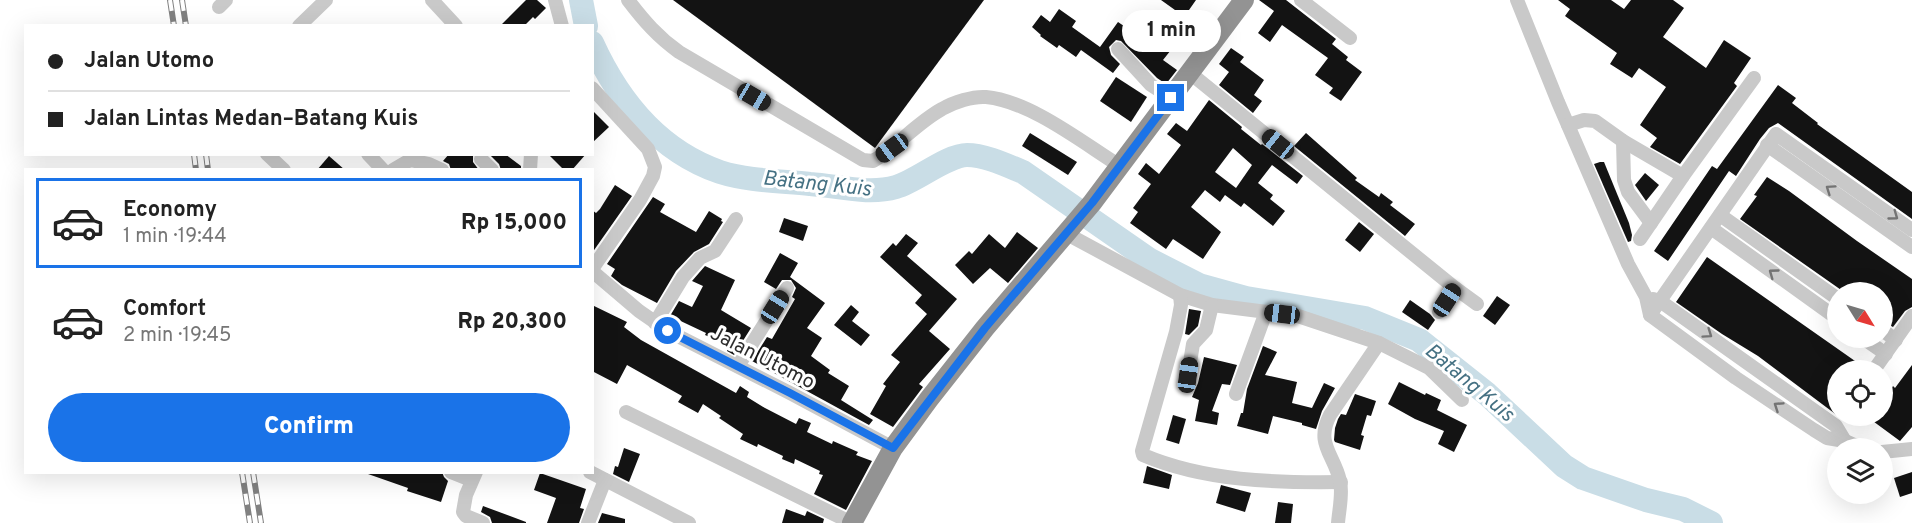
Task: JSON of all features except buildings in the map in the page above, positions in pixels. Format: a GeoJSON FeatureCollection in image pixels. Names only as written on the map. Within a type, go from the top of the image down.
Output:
{"type":"FeatureCollection","features":[{"type":"Feature","properties":{"kind":"highway"},"geometry":{"type":"LineString","coordinates":[[852,523],[893,448],[979,335],[1092,203],[1244,0]]}},
{"type":"Feature","properties":{"kind":"street"},"geometry":{"type":"LineString","coordinates":[[301,24],[326,0]]}},
{"type":"Feature","properties":{"kind":"street"},"geometry":{"type":"LineString","coordinates":[[432,0],[454,24]]}},
{"type":"Feature","properties":{"kind":"street"},"geometry":{"type":"LineString","coordinates":[[555,0],[561,24]]}},
{"type":"Feature","properties":{"kind":"street"},"geometry":{"type":"LineString","coordinates":[[628,0],[648,27],[660,39],[679,52],[863,160],[873,161],[881,156],[927,118],[944,108],[965,100],[984,97],[1007,101],[1028,110],[1120,166]]}},
{"type":"Feature","properties":{"kind":"street"},"geometry":{"type":"LineString","coordinates":[[1300,0],[1350,38]]}},
{"type":"Feature","properties":{"kind":"street"},"geometry":{"type":"LineString","coordinates":[[1517,0],[1628,264],[1653,299],[1827,413]]}},
{"type":"Feature","properties":{"kind":"street"},"geometry":{"type":"LineString","coordinates":[[1118,49],[1151,85],[1171,98]]}},
{"type":"Feature","properties":{"kind":"street"},"geometry":{"type":"LineString","coordinates":[[1190,73],[1477,304]]}},
{"type":"Feature","properties":{"kind":"street"},"geometry":{"type":"LineString","coordinates":[[1640,239],[1754,78]]}},
{"type":"Feature","properties":{"kind":"street"},"geometry":{"type":"LineString","coordinates":[[594,90],[648,149],[655,167],[653,176],[640,200],[594,267]]}},
{"type":"Feature","properties":{"kind":"street"},"geometry":{"type":"LineString","coordinates":[[1568,125],[1591,119],[1623,141],[1683,176]]}},
{"type":"Feature","properties":{"kind":"street"},"geometry":{"type":"LineString","coordinates":[[1623,141],[1624,180],[1628,192],[1651,223]]}},
{"type":"Feature","properties":{"kind":"street"},"geometry":{"type":"LineString","coordinates":[[1836,426],[1827,438],[1741,382],[1650,315],[1653,299],[1711,228],[1767,145],[1912,230]]}},
{"type":"Feature","properties":{"kind":"street"},"geometry":{"type":"LineString","coordinates":[[269,156],[282,168]]}},
{"type":"Feature","properties":{"kind":"street"},"geometry":{"type":"LineString","coordinates":[[370,156],[381,168]]}},
{"type":"Feature","properties":{"kind":"street"},"geometry":{"type":"LineString","coordinates":[[481,159],[490,168]]}},
{"type":"Feature","properties":{"kind":"street"},"geometry":{"type":"LineString","coordinates":[[396,168],[410,160],[438,168]]}},
{"type":"Feature","properties":{"kind":"street"},"geometry":{"type":"LineString","coordinates":[[1861,201],[1912,247]]}},
{"type":"Feature","properties":{"kind":"street"},"geometry":{"type":"LineString","coordinates":[[1720,215],[1827,291]]}},
{"type":"Feature","properties":{"kind":"street"},"geometry":{"type":"LineString","coordinates":[[655,323],[683,277],[700,258],[715,251],[736,219]]}},
{"type":"Feature","properties":{"kind":"street"},"geometry":{"type":"LineString","coordinates":[[1072,228],[1180,295],[1212,305],[1298,316],[1379,343],[1416,359],[1429,368],[1462,400]]}},
{"type":"Feature","properties":{"kind":"street"},"geometry":{"type":"LineString","coordinates":[[1711,228],[1827,311]]}},
{"type":"Feature","properties":{"kind":"street","name":"Jalan Utomo"},"geometry":{"type":"LineString","coordinates":[[594,272],[655,323],[893,448]]}},
{"type":"Feature","properties":{"kind":"street"},"geometry":{"type":"LineString","coordinates":[[1801,293],[1810,279]]}},
{"type":"Feature","properties":{"kind":"street"},"geometry":{"type":"LineString","coordinates":[[738,366],[787,288]]}},
{"type":"Feature","properties":{"kind":"street"},"geometry":{"type":"LineString","coordinates":[[1439,312],[1455,288]]}},
{"type":"Feature","properties":{"kind":"street"},"geometry":{"type":"LineString","coordinates":[[1180,295],[1181,305],[1176,332],[1143,455],[1220,476],[1268,482],[1341,482]]}},
{"type":"Feature","properties":{"kind":"street"},"geometry":{"type":"LineString","coordinates":[[1188,375],[1193,344],[1206,330],[1212,305]]}},
{"type":"Feature","properties":{"kind":"street"},"geometry":{"type":"LineString","coordinates":[[1236,394],[1266,312]]}},
{"type":"Feature","properties":{"kind":"street"},"geometry":{"type":"LineString","coordinates":[[1882,360],[1912,316]]}},
{"type":"Feature","properties":{"kind":"street"},"geometry":{"type":"LineString","coordinates":[[1338,523],[1341,482],[1324,440],[1324,427],[1379,343]]}},
{"type":"Feature","properties":{"kind":"street"},"geometry":{"type":"LineString","coordinates":[[1877,348],[1886,354]]}},
{"type":"Feature","properties":{"kind":"street"},"geometry":{"type":"LineString","coordinates":[[1741,382],[1753,366]]}},
{"type":"Feature","properties":{"kind":"street"},"geometry":{"type":"LineString","coordinates":[[626,412],[852,523]]}},
{"type":"Feature","properties":{"kind":"street"},"geometry":{"type":"LineString","coordinates":[[1893,451],[1912,449]]}},
{"type":"Feature","properties":{"kind":"street"},"geometry":{"type":"LineString","coordinates":[[594,474],[689,523]]}},
{"type":"Feature","properties":{"kind":"street"},"geometry":{"type":"LineString","coordinates":[[474,476],[466,495],[464,513],[483,523]]}},
{"type":"Feature","properties":{"kind":"street"},"geometry":{"type":"LineString","coordinates":[[588,523],[605,480]]}},
{"type":"Feature","properties":{"kind":"waterway","name":"Batang Kuis"},"geometry":{"type":"LineString","coordinates":[[581,0],[586,24]]}},
{"type":"Feature","properties":{"kind":"waterway","name":"Batang Kuis"},"geometry":{"type":"LineString","coordinates":[[594,47],[614,84],[643,121],[678,151],[698,163],[720,172],[742,177],[875,190],[904,184],[959,156],[974,155],[995,161],[1023,172],[1150,260],[1199,285],[1246,298],[1365,318],[1419,340],[1487,394],[1564,466],[1583,478],[1646,500],[1683,509],[1711,523]]}},
{"type":"Feature","properties":{"kind":"railway"},"geometry":{"type":"LineString","coordinates":[[170,0],[174,24]]}},
{"type":"Feature","properties":{"kind":"railway"},"geometry":{"type":"LineString","coordinates":[[182,0],[186,24]]}},
{"type":"Feature","properties":{"kind":"railway"},"geometry":{"type":"LineString","coordinates":[[194,156],[196,168]]}},
{"type":"Feature","properties":{"kind":"railway"},"geometry":{"type":"LineString","coordinates":[[206,156],[208,168]]}},
{"type":"Feature","properties":{"kind":"railway"},"geometry":{"type":"LineString","coordinates":[[242,474],[250,523]]}},
{"type":"Feature","properties":{"kind":"railway"},"geometry":{"type":"LineString","coordinates":[[253,474],[261,523]]}},
{"type":"Feature","properties":{"kind":"route"},"geometry":{"type":"LineString","coordinates":[[668,331],[893,448],[985,328],[1077,222],[1171,98]]}}]}
